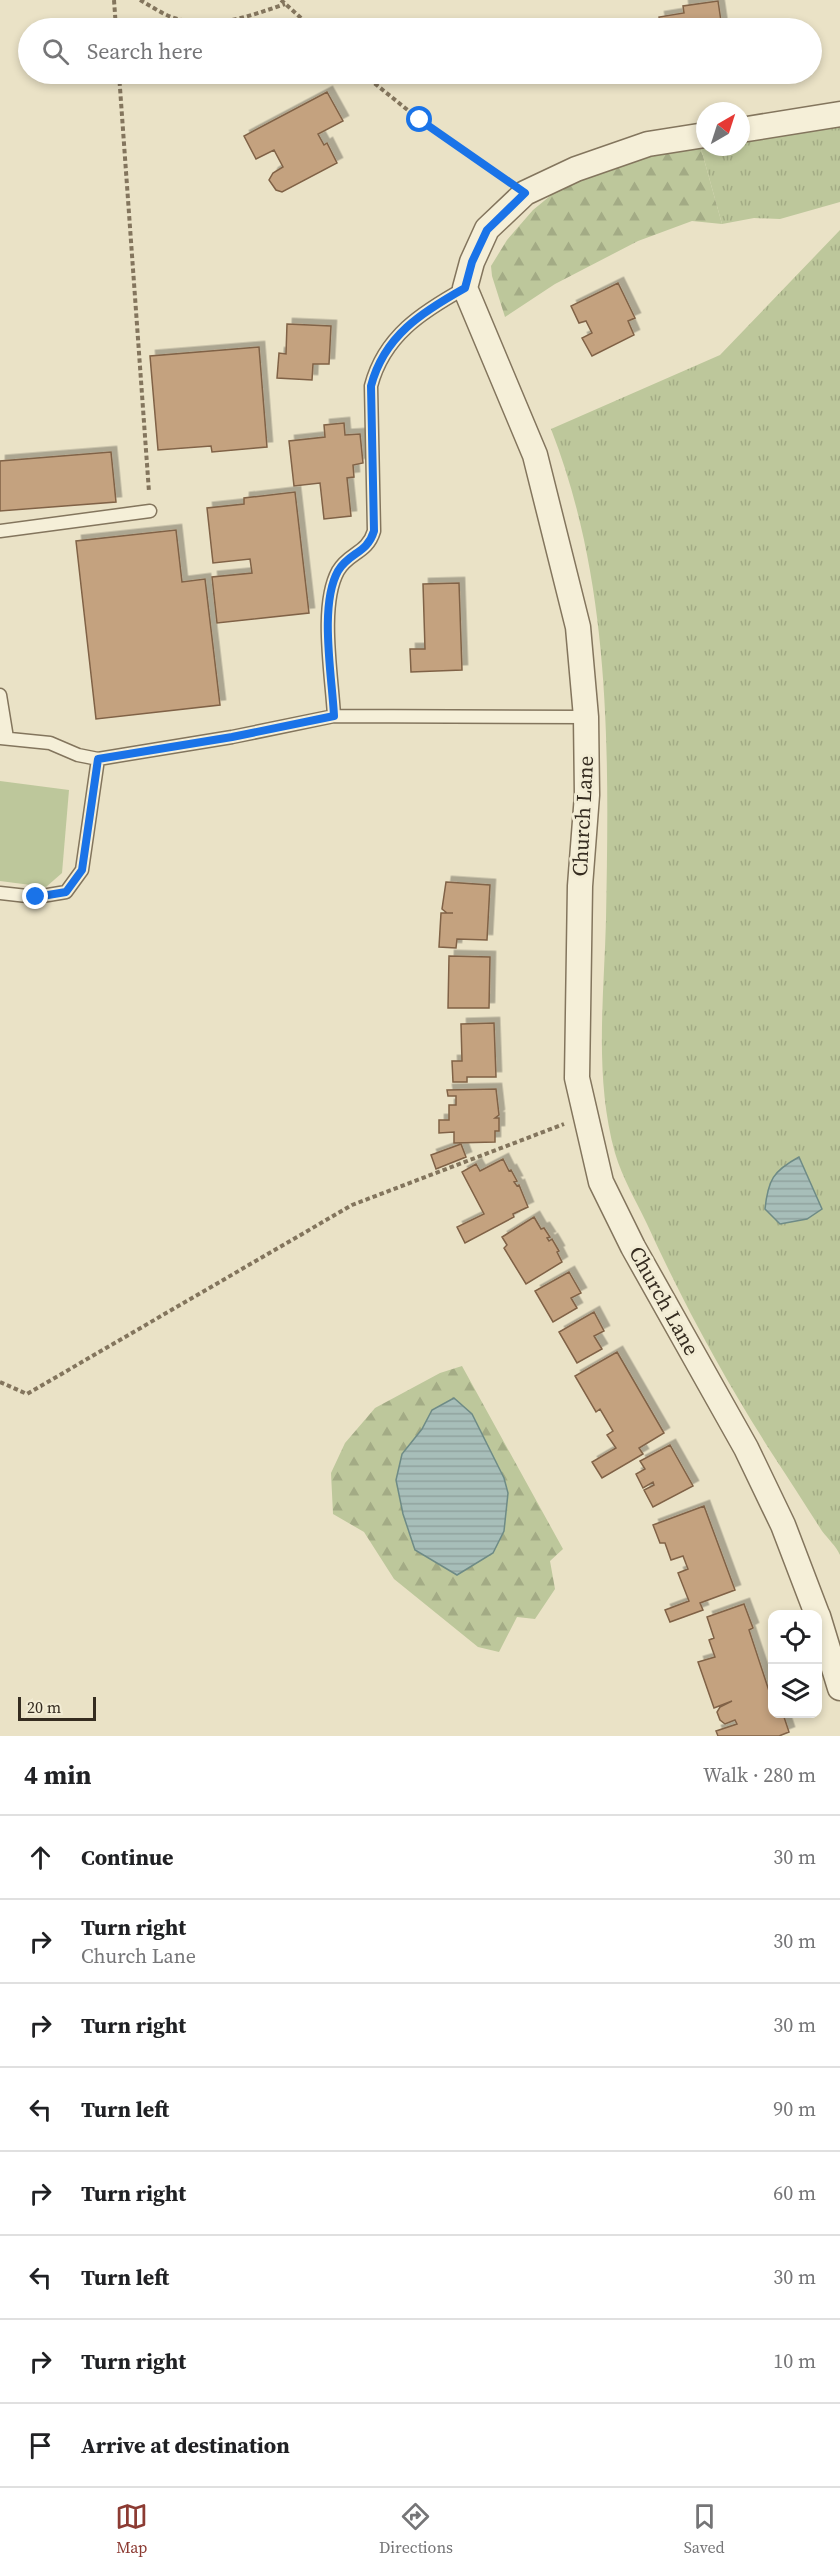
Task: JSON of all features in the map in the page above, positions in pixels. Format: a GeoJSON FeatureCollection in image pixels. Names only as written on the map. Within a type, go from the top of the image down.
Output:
{"type":"FeatureCollection","features":[{"type":"Feature","properties":{"kind":"street"},"geometry":{"type":"LineString","coordinates":[[750,129],[840,114]]}},
{"type":"Feature","properties":{"kind":"street"},"geometry":{"type":"LineString","coordinates":[[465,288],[472,262],[487,230],[525,193],[576,169],[648,144],[696,136]]}},
{"type":"Feature","properties":{"kind":"street","name":"Church Lane"},"geometry":{"type":"LineString","coordinates":[[465,288],[535,455],[578,627],[586,717],[587,795],[580,886],[577,1078],[601,1182],[633,1247],[746,1448],[783,1525],[815,1610]]}},
{"type":"Feature","properties":{"kind":"street","name":"Church Lane"},"geometry":{"type":"LineString","coordinates":[[822,1631],[840,1688]]}},
{"type":"Feature","properties":{"kind":"lane"},"geometry":{"type":"LineString","coordinates":[[334,716],[327,603],[340,568],[347,560],[365,549],[374,531],[371,386],[376,365],[408,325],[465,288]]}},
{"type":"Feature","properties":{"kind":"lane"},"geometry":{"type":"LineString","coordinates":[[0,531],[150,512]]}},
{"type":"Feature","properties":{"kind":"lane"},"geometry":{"type":"LineString","coordinates":[[0,694],[3,738],[50,743],[78,755],[98,759],[232,737],[334,716],[586,717]]}},
{"type":"Feature","properties":{"kind":"lane"},"geometry":{"type":"LineString","coordinates":[[0,893],[36,897],[66,892],[82,870],[98,759]]}},
{"type":"Feature","properties":{"kind":"path"},"geometry":{"type":"LineString","coordinates":[[114,0],[115,18]]}},
{"type":"Feature","properties":{"kind":"path"},"geometry":{"type":"LineString","coordinates":[[140,0],[172,18]]}},
{"type":"Feature","properties":{"kind":"path"},"geometry":{"type":"LineString","coordinates":[[242,18],[283,2],[301,18]]}},
{"type":"Feature","properties":{"kind":"path"},"geometry":{"type":"LineString","coordinates":[[120,84],[150,512]]}},
{"type":"Feature","properties":{"kind":"path"},"geometry":{"type":"LineString","coordinates":[[375,84],[420,120],[525,193]]}},
{"type":"Feature","properties":{"kind":"path"},"geometry":{"type":"LineString","coordinates":[[0,1382],[27,1394],[352,1205],[584,1116]]}},
{"type":"Feature","properties":{"kind":"green space"},"geometry":{"type":"Polygon","coordinates":[[[840,127],[840,202],[780,219],[754,218],[722,224],[703,156],[750,156],[750,137],[840,127]]]}},
{"type":"Feature","properties":{"kind":"green space"},"geometry":{"type":"Polygon","coordinates":[[[696,146],[696,156],[703,156],[722,224],[692,221],[638,241],[555,284],[505,317],[491,266],[507,240],[533,210],[561,187],[617,161],[696,146]]]}},
{"type":"Feature","properties":{"kind":"green space"},"geometry":{"type":"Polygon","coordinates":[[[840,230],[840,1555],[773,1455],[722,1371],[675,1283],[625,1180],[615,1153],[604,1095],[602,1066],[607,796],[602,671],[596,609],[586,548],[571,488],[551,429],[720,355],[840,230]]]}},
{"type":"Feature","properties":{"kind":"green space"},"geometry":{"type":"Polygon","coordinates":[[[0,781],[69,790],[62,873],[46,887],[0,881],[0,781]]]}},
{"type":"Feature","properties":{"kind":"green space"},"geometry":{"type":"Polygon","coordinates":[[[462,1366],[563,1549],[550,1561],[555,1589],[535,1619],[517,1617],[499,1652],[478,1647],[394,1579],[364,1532],[333,1514],[331,1473],[345,1443],[375,1408],[440,1373],[462,1366]]]}},
{"type":"Feature","properties":{"kind":"water"},"geometry":{"type":"Polygon","coordinates":[[[799,1157],[822,1209],[807,1219],[780,1224],[765,1209],[770,1183],[783,1167],[799,1157]]]}},
{"type":"Feature","properties":{"kind":"water"},"geometry":{"type":"Polygon","coordinates":[[[454,1398],[472,1414],[504,1478],[508,1493],[504,1531],[493,1553],[457,1575],[415,1550],[403,1514],[396,1480],[402,1454],[422,1429],[432,1410],[454,1398]]]}},
{"type":"Feature","properties":{"kind":"building"},"geometry":{"type":"Polygon","coordinates":[[[718,1],[721,18],[659,18],[684,13],[683,6],[718,1]]]}},
{"type":"Feature","properties":{"kind":"building"},"geometry":{"type":"Polygon","coordinates":[[[327,92],[343,121],[318,134],[324,145],[327,143],[337,163],[282,192],[276,190],[269,180],[273,173],[283,167],[274,150],[256,159],[244,136],[327,92]]]}},
{"type":"Feature","properties":{"kind":"building"},"geometry":{"type":"Polygon","coordinates":[[[618,283],[635,318],[628,321],[634,335],[592,356],[582,338],[592,333],[586,321],[579,323],[571,306],[618,283]]]}},
{"type":"Feature","properties":{"kind":"building"},"geometry":{"type":"Polygon","coordinates":[[[287,324],[331,326],[329,364],[313,364],[312,380],[277,378],[279,353],[286,354],[287,324]]]}},
{"type":"Feature","properties":{"kind":"building"},"geometry":{"type":"Polygon","coordinates":[[[259,347],[267,447],[212,452],[211,446],[158,450],[150,356],[259,347]]]}},
{"type":"Feature","properties":{"kind":"building"},"geometry":{"type":"Polygon","coordinates":[[[344,423],[345,435],[360,434],[363,463],[353,465],[354,477],[347,478],[351,516],[324,519],[320,483],[294,486],[289,441],[325,437],[324,425],[344,423]]]}},
{"type":"Feature","properties":{"kind":"building"},"geometry":{"type":"Polygon","coordinates":[[[111,452],[116,502],[0,511],[0,461],[111,452]]]}},
{"type":"Feature","properties":{"kind":"building"},"geometry":{"type":"Polygon","coordinates":[[[295,492],[309,613],[217,623],[212,577],[252,573],[250,559],[213,563],[207,508],[244,504],[244,498],[295,492]]]}},
{"type":"Feature","properties":{"kind":"building"},"geometry":{"type":"Polygon","coordinates":[[[176,530],[182,582],[205,579],[220,705],[96,719],[76,541],[176,530]]]}},
{"type":"Feature","properties":{"kind":"building"},"geometry":{"type":"Polygon","coordinates":[[[459,583],[462,670],[411,672],[410,649],[425,649],[423,584],[459,583]]]}},
{"type":"Feature","properties":{"kind":"building"},"geometry":{"type":"Polygon","coordinates":[[[446,882],[490,885],[487,940],[457,939],[456,948],[439,947],[441,913],[447,913],[442,909],[446,882]]]}},
{"type":"Feature","properties":{"kind":"building"},"geometry":{"type":"Polygon","coordinates":[[[449,956],[490,957],[489,1008],[448,1008],[449,956]]]}},
{"type":"Feature","properties":{"kind":"building"},"geometry":{"type":"Polygon","coordinates":[[[494,1023],[496,1077],[467,1077],[467,1082],[453,1082],[452,1061],[462,1061],[461,1024],[494,1023]]]}},
{"type":"Feature","properties":{"kind":"building"},"geometry":{"type":"Polygon","coordinates":[[[496,1089],[499,1115],[495,1118],[499,1118],[499,1131],[495,1131],[495,1142],[454,1143],[454,1132],[439,1133],[439,1120],[449,1120],[449,1105],[456,1105],[456,1096],[448,1096],[447,1090],[496,1089]]]}},
{"type":"Feature","properties":{"kind":"building"},"geometry":{"type":"Polygon","coordinates":[[[461,1144],[466,1157],[436,1169],[431,1155],[461,1144]]]}},
{"type":"Feature","properties":{"kind":"building"},"geometry":{"type":"Polygon","coordinates":[[[503,1159],[517,1181],[514,1182],[517,1186],[519,1185],[528,1207],[465,1243],[457,1227],[484,1214],[462,1172],[476,1164],[480,1171],[503,1159]]]}},
{"type":"Feature","properties":{"kind":"building"},"geometry":{"type":"Polygon","coordinates":[[[534,1217],[541,1229],[544,1228],[550,1237],[547,1238],[549,1241],[552,1239],[562,1262],[526,1284],[504,1248],[507,1245],[502,1237],[534,1217]]]}},
{"type":"Feature","properties":{"kind":"building"},"geometry":{"type":"Polygon","coordinates":[[[569,1272],[581,1293],[571,1298],[577,1308],[553,1322],[535,1291],[569,1272]]]}},
{"type":"Feature","properties":{"kind":"building"},"geometry":{"type":"Polygon","coordinates":[[[594,1312],[604,1331],[594,1336],[602,1349],[577,1363],[559,1332],[594,1312]]]}},
{"type":"Feature","properties":{"kind":"building"},"geometry":{"type":"Polygon","coordinates":[[[617,1352],[664,1433],[639,1448],[643,1454],[602,1478],[592,1462],[616,1448],[607,1435],[613,1431],[600,1409],[596,1412],[575,1376],[617,1352]]]}},
{"type":"Feature","properties":{"kind":"building"},"geometry":{"type":"Polygon","coordinates":[[[670,1445],[693,1486],[653,1507],[644,1490],[654,1485],[653,1482],[643,1488],[636,1474],[645,1469],[640,1461],[670,1445]]]}},
{"type":"Feature","properties":{"kind":"building"},"geometry":{"type":"Polygon","coordinates":[[[704,1506],[735,1590],[700,1603],[703,1610],[670,1622],[665,1610],[689,1601],[678,1573],[688,1569],[683,1556],[671,1560],[665,1543],[660,1543],[653,1525],[704,1506]]]}},
{"type":"Feature","properties":{"kind":"building"},"geometry":{"type":"Polygon","coordinates":[[[744,1604],[753,1628],[749,1630],[768,1688],[768,1718],[784,1718],[789,1732],[779,1736],[718,1736],[716,1731],[737,1724],[735,1720],[725,1724],[720,1720],[717,1712],[720,1707],[732,1701],[714,1708],[698,1662],[715,1657],[709,1640],[714,1638],[707,1617],[744,1604]]]}},
{"type":"Feature","properties":{"kind":"route"},"geometry":{"type":"LineString","coordinates":[[36,897],[66,892],[82,870],[98,759],[232,737],[334,716],[327,603],[340,568],[347,560],[365,549],[374,531],[371,386],[376,365],[387,348],[408,325],[465,288],[472,262],[487,230],[525,193],[420,120]]}}]}
